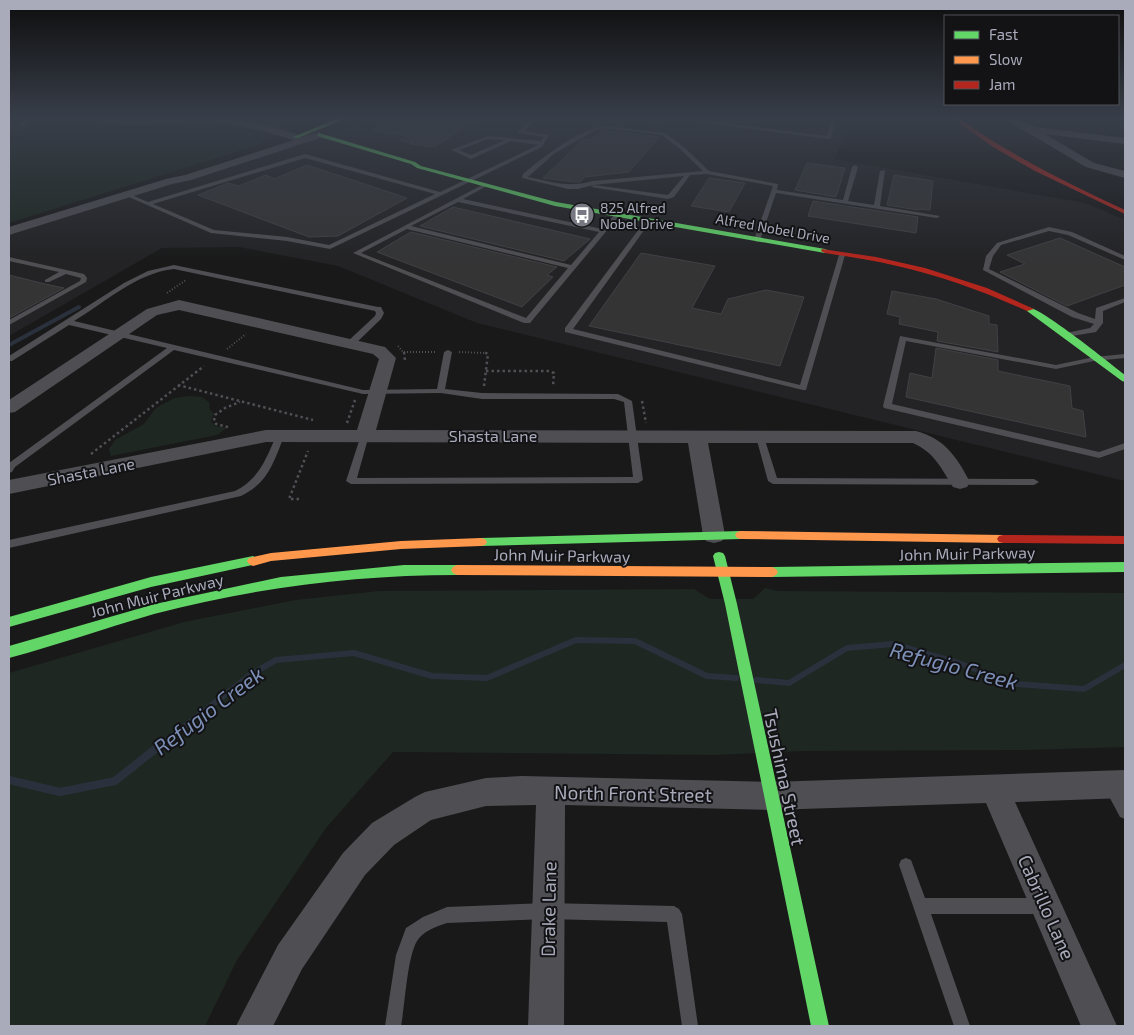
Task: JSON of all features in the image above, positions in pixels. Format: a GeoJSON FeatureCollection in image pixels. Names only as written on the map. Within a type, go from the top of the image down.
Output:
{"type":"FeatureCollection","features":[{"type":"Feature","properties":{"kind":"main road","name":"Alfred Nobel Drive"},"geometry":{"type":"LineString","coordinates":[[418,166],[467,182],[555,204],[647,222],[905,265],[942,274],[980,287],[1035,312],[1069,335],[1098,362],[1125,379]]}},
{"type":"Feature","properties":{"kind":"main road"},"geometry":{"type":"LineString","coordinates":[[1032,166],[1125,212]]}},
{"type":"Feature","properties":{"kind":"main road"},"geometry":{"type":"LineString","coordinates":[[1050,166],[1125,204]]}},
{"type":"Feature","properties":{"kind":"main road","name":"Alfred Nobel Drive"},"geometry":{"type":"LineString","coordinates":[[1098,362],[1111,383]]}},
{"type":"Feature","properties":{"kind":"main road","name":"John Muir Parkway"},"geometry":{"type":"LineString","coordinates":[[9,622],[151,582],[271,558],[401,546],[714,535],[1125,540]]}},
{"type":"Feature","properties":{"kind":"main road","name":"Tsushima Street"},"geometry":{"type":"LineString","coordinates":[[714,535],[732,604],[820,1026]]}},
{"type":"Feature","properties":{"kind":"main road","name":"John Muir Parkway"},"geometry":{"type":"LineString","coordinates":[[9,652],[155,609],[281,582],[404,570],[724,573],[1125,567]]}},
{"type":"Feature","properties":{"kind":"street"},"geometry":{"type":"LineString","coordinates":[[9,231],[220,166]]}},
{"type":"Feature","properties":{"kind":"street"},"geometry":{"type":"LineString","coordinates":[[1095,166],[1125,175]]}},
{"type":"Feature","properties":{"kind":"street"},"geometry":{"type":"LineString","coordinates":[[9,408],[152,312],[179,305],[355,339],[379,350],[388,358],[366,431]]}},
{"type":"Feature","properties":{"kind":"street","name":"Shasta Lane"},"geometry":{"type":"LineString","coordinates":[[9,487],[237,442],[277,443],[315,440],[366,431],[697,437],[916,437],[941,450],[960,482]]}},
{"type":"Feature","properties":{"kind":"street"},"geometry":{"type":"LineString","coordinates":[[697,437],[714,535]]}},
{"type":"Feature","properties":{"kind":"street","name":"North Front Street"},"geometry":{"type":"LineString","coordinates":[[254,1026],[290,957],[354,864],[383,834],[426,807],[486,792],[551,791],[772,796],[1117,784]]}},
{"type":"Feature","properties":{"kind":"street","name":"Cabrillo Lane"},"geometry":{"type":"LineString","coordinates":[[994,788],[1099,1026]]}},
{"type":"Feature","properties":{"kind":"street","name":"Drake Lane"},"geometry":{"type":"LineString","coordinates":[[546,1026],[551,791]]}},
{"type":"Feature","properties":{"kind":"lane"},"geometry":{"type":"LineString","coordinates":[[148,204],[271,166]]}},
{"type":"Feature","properties":{"kind":"lane"},"geometry":{"type":"LineString","coordinates":[[342,166],[441,194]]}},
{"type":"Feature","properties":{"kind":"lane"},"geometry":{"type":"LineString","coordinates":[[125,194],[213,232],[287,239],[330,247],[498,166]]}},
{"type":"Feature","properties":{"kind":"lane"},"geometry":{"type":"LineString","coordinates":[[536,166],[525,175],[525,178],[568,187],[706,172],[776,184],[757,240]]}},
{"type":"Feature","properties":{"kind":"lane"},"geometry":{"type":"LineString","coordinates":[[700,166],[706,172]]}},
{"type":"Feature","properties":{"kind":"lane"},"geometry":{"type":"LineString","coordinates":[[845,202],[855,167]]}},
{"type":"Feature","properties":{"kind":"lane"},"geometry":{"type":"LineString","coordinates":[[877,207],[883,171]]}},
{"type":"Feature","properties":{"kind":"lane"},"geometry":{"type":"LineString","coordinates":[[592,185],[596,188],[668,197],[672,196],[688,174]]}},
{"type":"Feature","properties":{"kind":"lane"},"geometry":{"type":"LineString","coordinates":[[484,186],[356,252],[527,320],[616,216]]}},
{"type":"Feature","properties":{"kind":"lane"},"geometry":{"type":"LineString","coordinates":[[774,191],[937,216]]}},
{"type":"Feature","properties":{"kind":"lane"},"geometry":{"type":"LineString","coordinates":[[457,200],[603,231]]}},
{"type":"Feature","properties":{"kind":"lane"},"geometry":{"type":"LineString","coordinates":[[647,222],[568,330],[803,388],[842,254]]}},
{"type":"Feature","properties":{"kind":"lane"},"geometry":{"type":"LineString","coordinates":[[406,227],[573,267]]}},
{"type":"Feature","properties":{"kind":"lane"},"geometry":{"type":"LineString","coordinates":[[1100,322],[1075,315],[986,270],[986,263],[994,248],[999,244],[1049,229],[1070,233],[1125,258]]}},
{"type":"Feature","properties":{"kind":"lane"},"geometry":{"type":"LineString","coordinates":[[9,260],[84,278],[83,282],[9,323]]}},
{"type":"Feature","properties":{"kind":"lane"},"geometry":{"type":"LineString","coordinates":[[9,359],[123,287],[156,269],[174,266],[378,310],[380,313],[378,316],[355,339]]}},
{"type":"Feature","properties":{"kind":"lane"},"geometry":{"type":"LineString","coordinates":[[47,281],[64,272]]}},
{"type":"Feature","properties":{"kind":"lane"},"geometry":{"type":"LineString","coordinates":[[1069,335],[1093,330],[1100,322],[1099,310],[1125,300]]}},
{"type":"Feature","properties":{"kind":"lane"},"geometry":{"type":"LineString","coordinates":[[68,322],[358,391],[377,393],[441,391],[482,396],[615,396],[628,401],[638,480],[351,481],[366,431]]}},
{"type":"Feature","properties":{"kind":"lane"},"geometry":{"type":"LineString","coordinates":[[1125,356],[1098,362],[1056,367],[903,338],[887,406],[1099,455],[1125,446]]}},
{"type":"Feature","properties":{"kind":"lane"},"geometry":{"type":"LineString","coordinates":[[9,470],[12,465],[173,347]]}},
{"type":"Feature","properties":{"kind":"lane"},"geometry":{"type":"LineString","coordinates":[[441,391],[448,352]]}},
{"type":"Feature","properties":{"kind":"lane"},"geometry":{"type":"LineString","coordinates":[[760,436],[773,481],[1034,482]]}},
{"type":"Feature","properties":{"kind":"lane"},"geometry":{"type":"LineString","coordinates":[[9,544],[238,494],[250,489],[260,481],[277,443]]}},
{"type":"Feature","properties":{"kind":"lane"},"geometry":{"type":"LineString","coordinates":[[1117,784],[1125,812]]}},
{"type":"Feature","properties":{"kind":"lane"},"geometry":{"type":"LineString","coordinates":[[906,865],[962,1026]]}},
{"type":"Feature","properties":{"kind":"lane"},"geometry":{"type":"LineString","coordinates":[[921,906],[1046,906]]}},
{"type":"Feature","properties":{"kind":"lane"},"geometry":{"type":"LineString","coordinates":[[393,1026],[404,955],[412,934],[428,922],[446,915],[547,911],[674,914],[690,1026]]}},
{"type":"Feature","properties":{"kind":"path"},"geometry":{"type":"LineString","coordinates":[[171,293],[165,294],[198,272]]}},
{"type":"Feature","properties":{"kind":"path"},"geometry":{"type":"LineString","coordinates":[[86,458],[248,332],[239,330]]}},
{"type":"Feature","properties":{"kind":"path"},"geometry":{"type":"LineString","coordinates":[[355,339],[394,343],[404,352],[406,358],[397,392]]}},
{"type":"Feature","properties":{"kind":"path"},"geometry":{"type":"LineString","coordinates":[[178,385],[241,401],[315,440]]}},
{"type":"Feature","properties":{"kind":"path"},"geometry":{"type":"LineString","coordinates":[[358,391],[346,426],[366,431]]}},
{"type":"Feature","properties":{"kind":"path"},"geometry":{"type":"LineString","coordinates":[[234,428],[216,424],[214,420],[215,415],[241,401]]}},
{"type":"Feature","properties":{"kind":"path"},"geometry":{"type":"LineString","coordinates":[[277,443],[315,440]]}},
{"type":"Feature","properties":{"kind":"path"},"geometry":{"type":"LineString","coordinates":[[299,499],[289,499],[315,440]]}},
{"type":"Feature","properties":{"kind":"shaded area"},"geometry":{"type":"Polygon","coordinates":[[[9,166],[190,166],[9,223],[9,166]]]}},
{"type":"Feature","properties":{"kind":"shaded area"},"geometry":{"type":"Polygon","coordinates":[[[226,166],[876,166],[1085,203],[1125,220],[1125,481],[477,323],[338,266],[239,247],[162,248],[9,336],[9,234],[226,166]]]}},
{"type":"Feature","properties":{"kind":"shaded area"},"geometry":{"type":"Polygon","coordinates":[[[202,397],[209,402],[210,410],[214,413],[211,421],[215,426],[227,428],[217,435],[111,456],[109,449],[115,440],[144,424],[155,409],[175,398],[202,397]]]}},
{"type":"Feature","properties":{"kind":"shaded area"},"geometry":{"type":"Polygon","coordinates":[[[765,588],[777,591],[1125,593],[1125,747],[1029,750],[804,751],[715,755],[393,752],[326,828],[237,960],[205,1026],[9,1026],[9,673],[184,622],[295,600],[379,591],[694,589],[710,599],[753,599],[765,588]]]}},
{"type":"Feature","properties":{"kind":"building"},"geometry":{"type":"Polygon","coordinates":[[[304,166],[311,166],[407,198],[338,236],[309,237],[198,195],[228,183],[239,186],[266,175],[274,179],[304,166]]]}},
{"type":"Feature","properties":{"kind":"building"},"geometry":{"type":"Polygon","coordinates":[[[555,166],[634,166],[629,172],[585,177],[580,182],[543,178],[555,166]]]}},
{"type":"Feature","properties":{"kind":"building"},"geometry":{"type":"Polygon","coordinates":[[[806,166],[845,168],[836,197],[795,190],[806,166]]]}},
{"type":"Feature","properties":{"kind":"building"},"geometry":{"type":"Polygon","coordinates":[[[894,175],[933,181],[930,210],[887,205],[894,175]]]}},
{"type":"Feature","properties":{"kind":"building"},"geometry":{"type":"Polygon","coordinates":[[[709,178],[745,183],[729,212],[691,206],[709,178]]]}},
{"type":"Feature","properties":{"kind":"building"},"geometry":{"type":"Polygon","coordinates":[[[813,201],[918,217],[916,233],[808,216],[813,201]]]}},
{"type":"Feature","properties":{"kind":"building"},"geometry":{"type":"Polygon","coordinates":[[[453,207],[590,239],[564,261],[420,226],[453,207]]]}},
{"type":"Feature","properties":{"kind":"building"},"geometry":{"type":"Polygon","coordinates":[[[411,232],[557,267],[547,275],[553,277],[522,307],[377,252],[411,232]]]}},
{"type":"Feature","properties":{"kind":"building"},"geometry":{"type":"Polygon","coordinates":[[[1060,238],[1125,267],[1125,285],[1067,306],[1000,272],[1025,264],[1007,255],[1060,238]]]}},
{"type":"Feature","properties":{"kind":"building"},"geometry":{"type":"Polygon","coordinates":[[[641,253],[715,266],[692,308],[721,314],[728,299],[766,290],[804,297],[780,366],[589,326],[641,253]]]}},
{"type":"Feature","properties":{"kind":"building"},"geometry":{"type":"Polygon","coordinates":[[[9,275],[45,284],[64,288],[9,318],[9,275]]]}},
{"type":"Feature","properties":{"kind":"building"},"geometry":{"type":"Polygon","coordinates":[[[892,291],[936,299],[989,316],[989,324],[997,325],[998,352],[937,341],[938,332],[899,324],[900,317],[887,314],[892,291]]]}},
{"type":"Feature","properties":{"kind":"building"},"geometry":{"type":"Polygon","coordinates":[[[936,348],[998,360],[998,371],[1070,386],[1072,408],[1083,411],[1086,437],[906,397],[910,373],[932,378],[936,348]]]}},
{"type":"Feature","properties":{"kind":"waterway"},"geometry":{"type":"LineString","coordinates":[[9,345],[79,307]]}},
{"type":"Feature","properties":{"kind":"waterway","name":"Refugio Creek"},"geometry":{"type":"LineString","coordinates":[[158,747],[250,675],[276,660],[354,653],[432,676],[487,678],[576,640],[635,641],[707,676],[736,678]]}},
{"type":"Feature","properties":{"kind":"waterway","name":"Refugio Creek"},"geometry":{"type":"LineString","coordinates":[[756,680],[789,683],[847,648],[893,644],[958,663],[1017,684],[1084,689],[1125,665]]}},
{"type":"Feature","properties":{"kind":"waterway","name":"Refugio Creek"},"geometry":{"type":"LineString","coordinates":[[9,780],[60,792],[115,781],[159,746]]}},
{"type":"Feature","properties":{"kind":"traffic: fast"},"geometry":{"type":"LineString","coordinates":[[418,166],[555,204],[825,251]]}},
{"type":"Feature","properties":{"kind":"traffic: fast"},"geometry":{"type":"LineString","coordinates":[[1030,309],[1125,379]]}},
{"type":"Feature","properties":{"kind":"traffic: fast"},"geometry":{"type":"LineString","coordinates":[[481,542],[741,535]]}},
{"type":"Feature","properties":{"kind":"traffic: fast"},"geometry":{"type":"LineString","coordinates":[[719,556],[731,604],[820,1026]]}},
{"type":"Feature","properties":{"kind":"traffic: fast"},"geometry":{"type":"LineString","coordinates":[[9,622],[151,582],[253,561]]}},
{"type":"Feature","properties":{"kind":"traffic: fast"},"geometry":{"type":"LineString","coordinates":[[772,572],[1125,567]]}},
{"type":"Feature","properties":{"kind":"traffic: fast"},"geometry":{"type":"LineString","coordinates":[[9,652],[155,609],[281,582],[404,570],[457,570]]}},
{"type":"Feature","properties":{"kind":"traffic: slow"},"geometry":{"type":"LineString","coordinates":[[741,535],[1003,539]]}},
{"type":"Feature","properties":{"kind":"traffic: slow"},"geometry":{"type":"LineString","coordinates":[[253,561],[271,557],[401,545],[481,542]]}},
{"type":"Feature","properties":{"kind":"traffic: slow"},"geometry":{"type":"LineString","coordinates":[[457,570],[772,572]]}},
{"type":"Feature","properties":{"kind":"traffic: jam"},"geometry":{"type":"LineString","coordinates":[[1031,166],[1125,212]]}},
{"type":"Feature","properties":{"kind":"traffic: jam"},"geometry":{"type":"LineString","coordinates":[[825,251],[887,261],[938,274],[969,284],[1030,309]]}},
{"type":"Feature","properties":{"kind":"traffic: jam"},"geometry":{"type":"LineString","coordinates":[[1003,539],[1125,540]]}},
{"type":"Feature","properties":{"kind":"place","name":"825 Alfred Nobel Drive"},"geometry":{"type":"Point","coordinates":[582,215]}}]}
